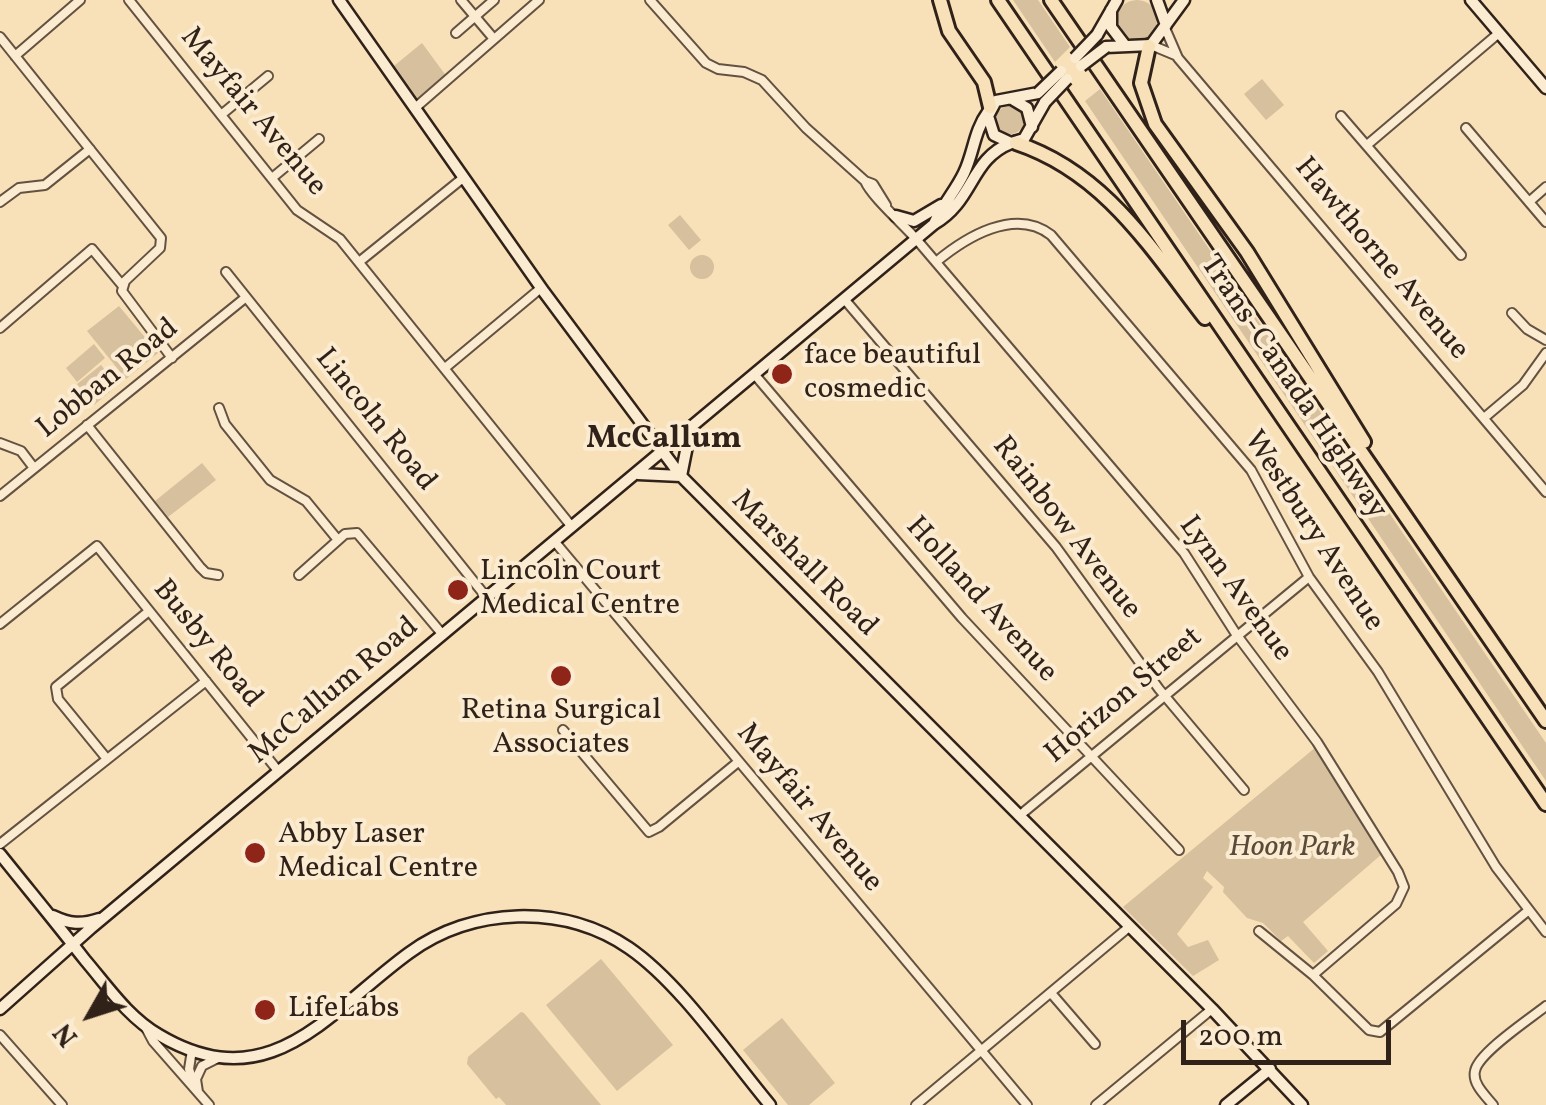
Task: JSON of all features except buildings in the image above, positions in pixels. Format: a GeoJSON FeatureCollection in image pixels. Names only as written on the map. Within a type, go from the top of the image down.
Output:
{"type":"FeatureCollection","features":[{"type":"Feature","properties":{"kind":"highway"},"geometry":{"type":"LineString","coordinates":[[940,0],[949,31],[984,82],[990,109]]}},
{"type":"Feature","properties":{"kind":"highway","name":"Trans-Canada Highway"},"geometry":{"type":"LineString","coordinates":[[998,0],[1546,804]]}},
{"type":"Feature","properties":{"kind":"highway","name":"Trans-Canada Highway"},"geometry":{"type":"LineString","coordinates":[[1051,0],[1546,721]]}},
{"type":"Feature","properties":{"kind":"highway"},"geometry":{"type":"LineString","coordinates":[[1150,46],[1141,83],[1155,124],[1247,252],[1419,534]]}},
{"type":"Feature","properties":{"kind":"highway"},"geometry":{"type":"LineString","coordinates":[[1014,143],[1063,162],[1102,192],[1266,396]]}},
{"type":"Feature","properties":{"kind":"main road","name":"Marshall Road"},"geometry":{"type":"LineString","coordinates":[[339,0],[541,288],[681,476],[1212,1009],[1302,1105]]}},
{"type":"Feature","properties":{"kind":"main road"},"geometry":{"type":"LineString","coordinates":[[1157,0],[1165,27]]}},
{"type":"Feature","properties":{"kind":"main road"},"geometry":{"type":"LineString","coordinates":[[1078,62],[1106,46],[1150,46],[1184,0]]}},
{"type":"Feature","properties":{"kind":"main road"},"geometry":{"type":"LineString","coordinates":[[1471,0],[1498,33],[1542,74],[1546,88]]}},
{"type":"Feature","properties":{"kind":"main road"},"geometry":{"type":"LineString","coordinates":[[1041,98],[1008,97],[990,109],[994,135],[1014,143],[1024,139],[1032,128],[1041,98],[1078,62],[1114,5]]}},
{"type":"Feature","properties":{"kind":"main road"},"geometry":{"type":"LineString","coordinates":[[1114,5],[1114,35],[1127,46]]}},
{"type":"Feature","properties":{"kind":"main road"},"geometry":{"type":"LineString","coordinates":[[1008,97],[1028,108],[1032,128]]}},
{"type":"Feature","properties":{"kind":"main road","name":"McCallum Road"},"geometry":{"type":"LineString","coordinates":[[934,224],[962,176],[977,128],[990,109]]}},
{"type":"Feature","properties":{"kind":"main road","name":"McCallum Road"},"geometry":{"type":"LineString","coordinates":[[0,1009],[104,917],[956,209],[991,154],[1014,143]]}},
{"type":"Feature","properties":{"kind":"main road"},"geometry":{"type":"LineString","coordinates":[[896,216],[914,221],[946,202]]}},
{"type":"Feature","properties":{"kind":"main road"},"geometry":{"type":"LineString","coordinates":[[637,474],[681,476],[690,430]]}},
{"type":"Feature","properties":{"kind":"main road"},"geometry":{"type":"LineString","coordinates":[[0,854],[125,1008],[145,1026],[192,1050],[224,1056],[262,1053],[302,1040],[408,954],[449,930],[500,917],[540,916],[606,934],[652,966],[770,1105]]}},
{"type":"Feature","properties":{"kind":"main road"},"geometry":{"type":"LineString","coordinates":[[49,914],[76,924],[104,917]]}},
{"type":"Feature","properties":{"kind":"main road"},"geometry":{"type":"LineString","coordinates":[[1226,1105],[1270,1069]]}},
{"type":"Feature","properties":{"kind":"street"},"geometry":{"type":"LineString","coordinates":[[15,56],[80,0]]}},
{"type":"Feature","properties":{"kind":"street","name":"Mayfair Avenue"},"geometry":{"type":"LineString","coordinates":[[129,0],[297,210],[334,233],[359,262],[572,527]]}},
{"type":"Feature","properties":{"kind":"street"},"geometry":{"type":"LineString","coordinates":[[460,0],[494,40]]}},
{"type":"Feature","properties":{"kind":"street"},"geometry":{"type":"LineString","coordinates":[[456,34],[494,0]]}},
{"type":"Feature","properties":{"kind":"street"},"geometry":{"type":"LineString","coordinates":[[415,108],[540,0]]}},
{"type":"Feature","properties":{"kind":"street","name":"Lynn Avenue"},"geometry":{"type":"LineString","coordinates":[[650,0],[706,63],[762,80],[806,128],[873,184],[886,205],[1184,553],[1236,634],[1317,742],[1402,880],[1401,897],[1396,904],[1312,975]]}},
{"type":"Feature","properties":{"kind":"street","name":"Hawthorne Avenue"},"geometry":{"type":"LineString","coordinates":[[1165,27],[1178,58],[1546,492]]}},
{"type":"Feature","properties":{"kind":"street"},"geometry":{"type":"LineString","coordinates":[[1367,145],[1498,33]]}},
{"type":"Feature","properties":{"kind":"street"},"geometry":{"type":"LineString","coordinates":[[0,37],[164,243],[122,285]]}},
{"type":"Feature","properties":{"kind":"street","name":"Hawthorne Avenue"},"geometry":{"type":"LineString","coordinates":[[1150,46],[1178,58]]}},
{"type":"Feature","properties":{"kind":"street"},"geometry":{"type":"LineString","coordinates":[[222,115],[268,76]]}},
{"type":"Feature","properties":{"kind":"street"},"geometry":{"type":"LineString","coordinates":[[1342,116],[1461,255]]}},
{"type":"Feature","properties":{"kind":"street"},"geometry":{"type":"LineString","coordinates":[[1467,135],[1546,222]]}},
{"type":"Feature","properties":{"kind":"street"},"geometry":{"type":"LineString","coordinates":[[272,178],[319,139]]}},
{"type":"Feature","properties":{"kind":"street"},"geometry":{"type":"LineString","coordinates":[[1,200],[19,188],[45,185],[90,149]]}},
{"type":"Feature","properties":{"kind":"street"},"geometry":{"type":"LineString","coordinates":[[359,262],[462,178]]}},
{"type":"Feature","properties":{"kind":"street"},"geometry":{"type":"LineString","coordinates":[[1529,202],[1546,188]]}},
{"type":"Feature","properties":{"kind":"street","name":"Westbury Avenue"},"geometry":{"type":"LineString","coordinates":[[936,262],[1006,224],[1033,224],[1051,235],[1251,470],[1308,577],[1378,672],[1496,868],[1546,932]]}},
{"type":"Feature","properties":{"kind":"street"},"geometry":{"type":"LineString","coordinates":[[0,328],[92,249],[172,358]]}},
{"type":"Feature","properties":{"kind":"street","name":"Lincoln Road"},"geometry":{"type":"LineString","coordinates":[[226,272],[487,598]]}},
{"type":"Feature","properties":{"kind":"street"},"geometry":{"type":"LineString","coordinates":[[445,368],[541,288]]}},
{"type":"Feature","properties":{"kind":"street","name":"Lobban Road"},"geometry":{"type":"LineString","coordinates":[[0,496],[246,298]]}},
{"type":"Feature","properties":{"kind":"street","name":"Rainbow Avenue"},"geometry":{"type":"LineString","coordinates":[[844,300],[1056,547],[1164,695],[1244,790]]}},
{"type":"Feature","properties":{"kind":"street"},"geometry":{"type":"LineString","coordinates":[[1512,313],[1526,329],[1546,340]]}},
{"type":"Feature","properties":{"kind":"street"},"geometry":{"type":"LineString","coordinates":[[1484,418],[1523,385],[1546,353]]}},
{"type":"Feature","properties":{"kind":"street","name":"Holland Avenue"},"geometry":{"type":"LineString","coordinates":[[754,375],[962,618],[1179,850]]}},
{"type":"Feature","properties":{"kind":"street"},"geometry":{"type":"LineString","coordinates":[[220,408],[224,424],[270,480],[306,502],[338,540]]}},
{"type":"Feature","properties":{"kind":"street"},"geometry":{"type":"LineString","coordinates":[[87,426],[200,567],[206,573],[216,574]]}},
{"type":"Feature","properties":{"kind":"street"},"geometry":{"type":"LineString","coordinates":[[0,443],[21,451],[34,468]]}},
{"type":"Feature","properties":{"kind":"street"},"geometry":{"type":"LineString","coordinates":[[299,575],[349,532],[360,535],[443,635]]}},
{"type":"Feature","properties":{"kind":"street","name":"Mayfair Avenue"},"geometry":{"type":"LineString","coordinates":[[555,542],[1027,1105]]}},
{"type":"Feature","properties":{"kind":"street","name":"Busby Road"},"geometry":{"type":"LineString","coordinates":[[0,624],[97,546],[279,772]]}},
{"type":"Feature","properties":{"kind":"street","name":"Horizon Street"},"geometry":{"type":"LineString","coordinates":[[1019,816],[1308,577]]}},
{"type":"Feature","properties":{"kind":"street"},"geometry":{"type":"LineString","coordinates":[[106,760],[58,699],[56,687],[150,612]]}},
{"type":"Feature","properties":{"kind":"street"},"geometry":{"type":"LineString","coordinates":[[0,844],[206,681]]}},
{"type":"Feature","properties":{"kind":"street"},"geometry":{"type":"LineString","coordinates":[[563,730],[649,832],[738,762]]}},
{"type":"Feature","properties":{"kind":"street"},"geometry":{"type":"LineString","coordinates":[[1259,931],[1374,1032],[1386,1028],[1529,910]]}},
{"type":"Feature","properties":{"kind":"street"},"geometry":{"type":"LineString","coordinates":[[916,1105],[1129,927]]}},
{"type":"Feature","properties":{"kind":"street"},"geometry":{"type":"LineString","coordinates":[[1051,993],[1095,1044]]}},
{"type":"Feature","properties":{"kind":"street"},"geometry":{"type":"LineString","coordinates":[[1494,1105],[1477,1084],[1474,1072],[1480,1060],[1546,1006]]}},
{"type":"Feature","properties":{"kind":"street"},"geometry":{"type":"LineString","coordinates":[[1096,1105],[1212,1009]]}},
{"type":"Feature","properties":{"kind":"street"},"geometry":{"type":"LineString","coordinates":[[145,1026],[153,1042],[209,1105]]}},
{"type":"Feature","properties":{"kind":"street"},"geometry":{"type":"LineString","coordinates":[[0,1035],[62,1105]]}},
{"type":"Feature","properties":{"kind":"street"},"geometry":{"type":"LineString","coordinates":[[192,1050],[189,1068],[198,1092]]}},
{"type":"Feature","properties":{"kind":"street"},"geometry":{"type":"LineString","coordinates":[[198,1092],[196,1080],[202,1066],[224,1056]]}},
{"type":"Feature","properties":{"kind":"green space"},"geometry":{"type":"Polygon","coordinates":[[[1013,0],[1038,0],[1070,47],[1055,62],[1013,0]]]}},
{"type":"Feature","properties":{"kind":"green space"},"geometry":{"type":"Polygon","coordinates":[[[1137,0],[1151,6],[1157,20],[1151,34],[1137,40],[1123,34],[1117,20],[1123,6],[1137,0]]]}},
{"type":"Feature","properties":{"kind":"green space"},"geometry":{"type":"Polygon","coordinates":[[[422,43],[447,77],[415,106],[389,70],[422,43]]]}},
{"type":"Feature","properties":{"kind":"green space"},"geometry":{"type":"Polygon","coordinates":[[[1262,79],[1284,105],[1266,120],[1244,94],[1262,79]]]}},
{"type":"Feature","properties":{"kind":"green space"},"geometry":{"type":"Polygon","coordinates":[[[1100,89],[1546,743],[1546,781],[1085,101],[1100,89]]]}},
{"type":"Feature","properties":{"kind":"green space"},"geometry":{"type":"Polygon","coordinates":[[[1010,106],[1020,110],[1024,120],[1020,130],[1010,134],[1000,130],[996,120],[1000,110],[1010,106]]]}},
{"type":"Feature","properties":{"kind":"green space"},"geometry":{"type":"Polygon","coordinates":[[[680,215],[701,240],[689,250],[668,225],[680,215]]]}},
{"type":"Feature","properties":{"kind":"green space"},"geometry":{"type":"Polygon","coordinates":[[[702,255],[711,258],[711,276],[702,279],[693,276],[690,267],[693,258],[702,255]]]}},
{"type":"Feature","properties":{"kind":"green space"},"geometry":{"type":"Polygon","coordinates":[[[119,306],[158,353],[126,379],[87,331],[119,306]]]}},
{"type":"Feature","properties":{"kind":"green space"},"geometry":{"type":"Polygon","coordinates":[[[94,344],[105,358],[77,382],[66,368],[94,344]]]}},
{"type":"Feature","properties":{"kind":"green space"},"geometry":{"type":"Polygon","coordinates":[[[101,365],[118,385],[94,405],[77,384],[101,365]]]}},
{"type":"Feature","properties":{"kind":"green space"},"geometry":{"type":"Polygon","coordinates":[[[202,463],[216,480],[168,517],[155,501],[202,463]]]}},
{"type":"Feature","properties":{"kind":"green space","name":"Hoon Park"},"geometry":{"type":"Polygon","coordinates":[[[1316,747],[1382,854],[1303,922],[1328,951],[1314,963],[1288,936],[1281,941],[1263,923],[1247,918],[1207,871],[1203,878],[1213,887],[1177,934],[1188,947],[1208,940],[1219,960],[1193,976],[1123,907],[1316,747]]]}},
{"type":"Feature","properties":{"kind":"green space"},"geometry":{"type":"Polygon","coordinates":[[[601,959],[673,1045],[617,1091],[546,1005],[601,959]]]}},
{"type":"Feature","properties":{"kind":"green space"},"geometry":{"type":"Polygon","coordinates":[[[521,1012],[601,1105],[506,1105],[499,1097],[496,1099],[467,1064],[468,1057],[521,1012]]]}},
{"type":"Feature","properties":{"kind":"green space"},"geometry":{"type":"Polygon","coordinates":[[[782,1018],[835,1083],[809,1105],[788,1105],[743,1050],[782,1018]]]}},
{"type":"Feature","properties":{"kind":"place","name":"face beautiful cosmedic"},"geometry":{"type":"Point","coordinates":[782,374]}},
{"type":"Feature","properties":{"kind":"place","name":"Lincoln Court Medical Centre"},"geometry":{"type":"Point","coordinates":[458,590]}},
{"type":"Feature","properties":{"kind":"place","name":"Retina Surgical Associates"},"geometry":{"type":"Point","coordinates":[561,676]}},
{"type":"Feature","properties":{"kind":"place","name":"Abby Laser Medical Centre"},"geometry":{"type":"Point","coordinates":[255,853]}},
{"type":"Feature","properties":{"kind":"place","name":"LifeLabs"},"geometry":{"type":"Point","coordinates":[265,1010]}},
{"type":"Feature","properties":{"kind":"district","name":"McCallum"},"geometry":{"type":"Point","coordinates":[664,441]}}]}
